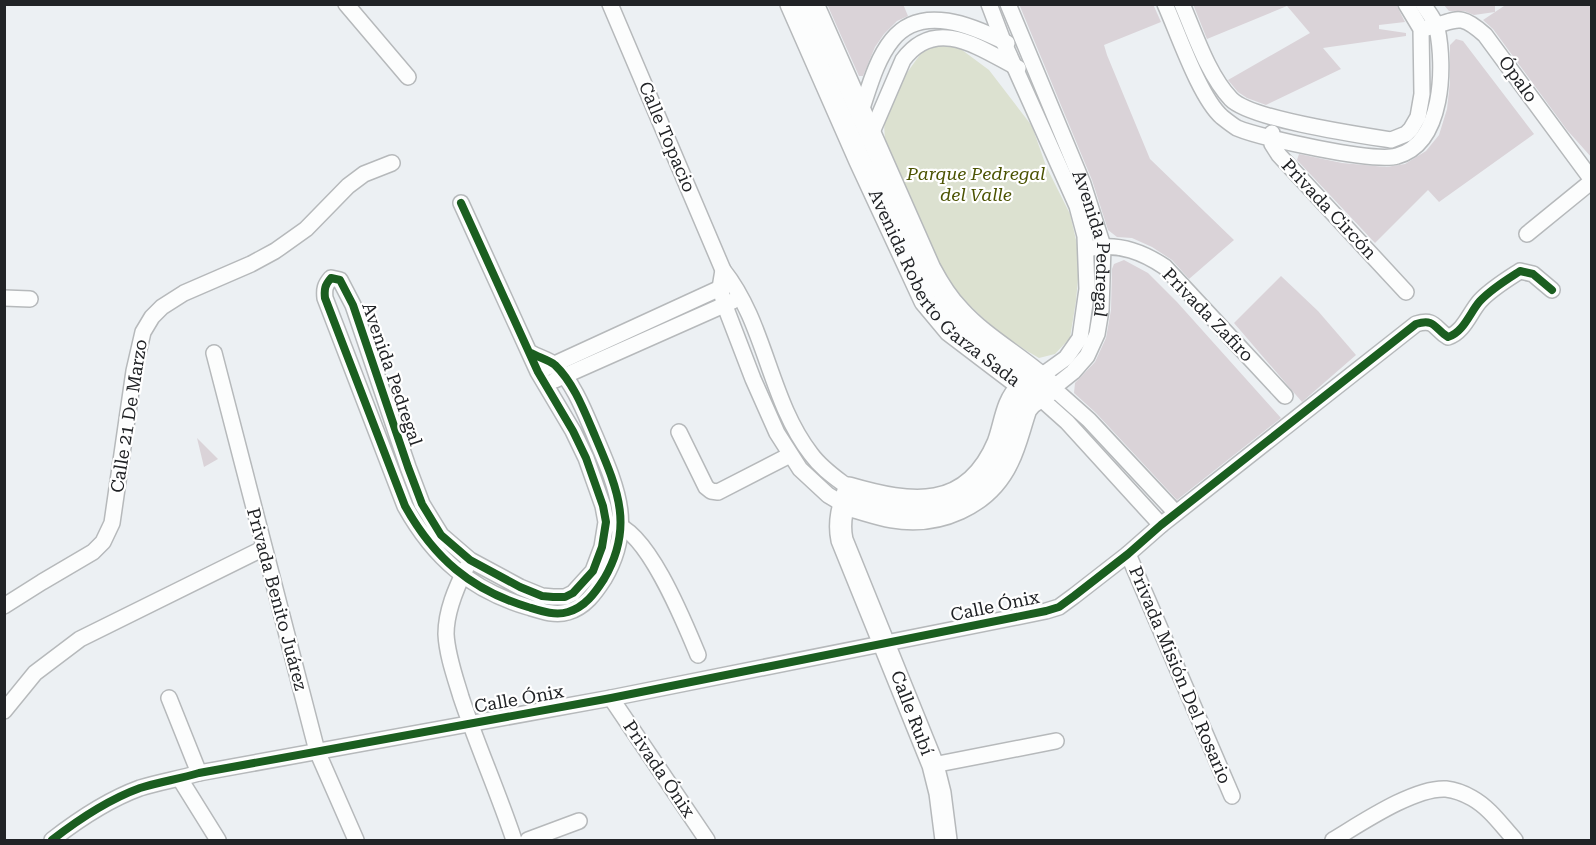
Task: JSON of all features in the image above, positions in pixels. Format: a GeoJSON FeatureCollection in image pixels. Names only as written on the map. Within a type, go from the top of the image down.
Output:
{"type":"FeatureCollection","features":[{"type":"Feature","properties":{"kind":"street"},"geometry":{"type":"LineString","coordinates":[[346,4],[408,77]]}},
{"type":"Feature","properties":{"kind":"street","name":"Calle Topacio"},"geometry":{"type":"LineString","coordinates":[[610,4],[723,270],[726,285]]}},
{"type":"Feature","properties":{"kind":"street","name":"Avenida Roberto Garza Sada"},"geometry":{"type":"LineString","coordinates":[[791,4],[941,290],[958,311],[1039,387],[1067,422],[1161,525]]}},
{"type":"Feature","properties":{"kind":"street","name":"Avenida Roberto Garza Sada"},"geometry":{"type":"LineString","coordinates":[[813,4],[861,112],[860,161],[925,302],[950,331],[1089,420],[1176,513]]}},
{"type":"Feature","properties":{"kind":"street","name":"Avenida Pedregal"},"geometry":{"type":"LineString","coordinates":[[989,4],[1095,248]]}},
{"type":"Feature","properties":{"kind":"street","name":"Avenida Pedregal"},"geometry":{"type":"LineString","coordinates":[[726,285],[742,297],[796,431],[812,456],[832,475],[846,496],[875,513],[913,519],[939,516],[968,505],[991,486],[1008,461],[1026,409],[1039,387],[1073,372],[1087,356],[1097,334],[1101,310],[1092,206],[1008,4]]}},
{"type":"Feature","properties":{"kind":"street"},"geometry":{"type":"LineString","coordinates":[[1165,4],[1204,92],[1217,112],[1237,128],[1271,139],[1372,157],[1396,157],[1421,142],[1428,132],[1436,106],[1439,84],[1423,4]]}},
{"type":"Feature","properties":{"kind":"street"},"geometry":{"type":"LineString","coordinates":[[1182,4],[1206,58],[1221,87],[1231,100],[1273,118],[1390,140],[1406,134],[1418,117],[1429,27]]}},
{"type":"Feature","properties":{"kind":"street"},"geometry":{"type":"LineString","coordinates":[[1406,4],[1429,27]]}},
{"type":"Feature","properties":{"kind":"street"},"geometry":{"type":"LineString","coordinates":[[861,112],[880,60],[891,41],[909,25],[931,20],[945,20],[1003,40],[1029,54]]}},
{"type":"Feature","properties":{"kind":"street","name":"Ópalo"},"geometry":{"type":"LineString","coordinates":[[1429,27],[1446,21],[1465,20],[1485,35],[1592,181]]}},
{"type":"Feature","properties":{"kind":"street"},"geometry":{"type":"LineString","coordinates":[[860,138],[903,60],[915,46],[931,40],[945,37],[966,41],[1040,80]]}},
{"type":"Feature","properties":{"kind":"street","name":"Privada Circón"},"geometry":{"type":"LineString","coordinates":[[1273,118],[1271,139],[1279,155],[1406,292]]}},
{"type":"Feature","properties":{"kind":"street","name":"Calle 21 De Marzo"},"geometry":{"type":"LineString","coordinates":[[4,606],[93,552],[109,532],[134,371],[143,332],[152,317],[162,307],[184,293],[275,251],[306,229],[348,186],[364,174],[392,163]]}},
{"type":"Feature","properties":{"kind":"street"},"geometry":{"type":"LineString","coordinates":[[1527,234],[1592,181]]}},
{"type":"Feature","properties":{"kind":"street","name":"Avenida Pedregal"},"geometry":{"type":"LineString","coordinates":[[461,203],[542,378],[586,458],[598,489],[606,522],[602,547],[593,571],[579,588],[565,597],[542,596],[470,560],[441,534],[422,504],[353,305],[340,280],[331,278],[325,286],[326,298],[365,406],[405,506],[418,529],[447,564],[482,588],[521,605],[553,614],[567,613],[584,604],[598,589],[615,554],[622,525],[620,509],[612,480],[588,421],[564,376],[554,364],[531,353]]}},
{"type":"Feature","properties":{"kind":"street","name":"Privada Zafiro"},"geometry":{"type":"LineString","coordinates":[[1095,248],[1134,250],[1148,255],[1165,267],[1285,396]]}},
{"type":"Feature","properties":{"kind":"street","name":"Calle Ónix"},"geometry":{"type":"LineString","coordinates":[[52,840],[90,812],[115,798],[142,788],[199,773],[611,698],[1059,607],[1416,324],[1425,321],[1434,324],[1448,337],[1453,336],[1480,301],[1520,271],[1533,274],[1552,290]]}},
{"type":"Feature","properties":{"kind":"street"},"geometry":{"type":"LineString","coordinates":[[542,378],[554,364],[726,285]]}},
{"type":"Feature","properties":{"kind":"street","name":"Avenida Pedregal"},"geometry":{"type":"LineString","coordinates":[[726,285],[725,306],[777,433],[790,455],[814,483],[828,495],[846,496]]}},
{"type":"Feature","properties":{"kind":"street"},"geometry":{"type":"LineString","coordinates":[[542,378],[564,376],[742,297]]}},
{"type":"Feature","properties":{"kind":"street"},"geometry":{"type":"LineString","coordinates":[[4,298],[30,299]]}},
{"type":"Feature","properties":{"kind":"street","name":"Privada Benito Juárez"},"geometry":{"type":"LineString","coordinates":[[214,353],[317,751],[356,840]]}},
{"type":"Feature","properties":{"kind":"street"},"geometry":{"type":"LineString","coordinates":[[679,432],[706,487],[711,491],[718,492],[790,455]]}},
{"type":"Feature","properties":{"kind":"street","name":"Calle Rubí"},"geometry":{"type":"LineString","coordinates":[[846,496],[839,528],[842,540],[933,765],[940,792],[946,840]]}},
{"type":"Feature","properties":{"kind":"street"},"geometry":{"type":"LineString","coordinates":[[606,522],[622,525],[640,544],[664,580],[698,655]]}},
{"type":"Feature","properties":{"kind":"street"},"geometry":{"type":"LineString","coordinates":[[4,711],[35,672],[80,639],[264,548]]}},
{"type":"Feature","properties":{"kind":"street","name":"Privada Misión Del Rosario"},"geometry":{"type":"LineString","coordinates":[[1128,554],[1232,796]]}},
{"type":"Feature","properties":{"kind":"street"},"geometry":{"type":"LineString","coordinates":[[470,560],[450,606],[446,634],[454,674],[470,723],[499,794],[514,840]]}},
{"type":"Feature","properties":{"kind":"street","name":"Privada Ónix"},"geometry":{"type":"LineString","coordinates":[[611,698],[707,840]]}},
{"type":"Feature","properties":{"kind":"street"},"geometry":{"type":"LineString","coordinates":[[169,699],[199,773]]}},
{"type":"Feature","properties":{"kind":"street"},"geometry":{"type":"LineString","coordinates":[[933,765],[1056,741]]}},
{"type":"Feature","properties":{"kind":"street"},"geometry":{"type":"LineString","coordinates":[[180,779],[218,840]]}},
{"type":"Feature","properties":{"kind":"street"},"geometry":{"type":"LineString","coordinates":[[1333,840],[1388,808],[1424,793],[1446,789],[1472,798],[1484,807],[1515,840]]}},
{"type":"Feature","properties":{"kind":"street"},"geometry":{"type":"LineString","coordinates":[[528,840],[579,821]]}},
{"type":"Feature","properties":{"kind":"green space","name":"Parque Pedregal del Valle"},"geometry":{"type":"Polygon","coordinates":[[[954,44],[989,70],[1032,126],[1046,166],[1070,214],[1080,257],[1076,301],[1070,338],[1055,354],[1039,358],[1006,337],[975,311],[949,281],[923,241],[889,155],[884,128],[888,109],[896,91],[925,48],[954,44]]]}},
{"type":"Feature","properties":{"kind":"building"},"geometry":{"type":"Polygon","coordinates":[[[827,4],[903,4],[908,16],[897,21],[884,34],[875,47],[863,76],[859,76],[827,4]]]}},
{"type":"Feature","properties":{"kind":"building"},"geometry":{"type":"Polygon","coordinates":[[[1019,4],[1153,4],[1161,22],[1104,45],[1150,159],[1234,240],[1189,279],[1172,260],[1152,247],[1132,238],[1117,237],[1108,230],[1092,180],[1019,4]]]}},
{"type":"Feature","properties":{"kind":"building"},"geometry":{"type":"Polygon","coordinates":[[[1193,4],[1396,4],[1405,22],[1379,25],[1379,29],[1406,33],[1406,36],[1323,48],[1341,69],[1266,105],[1247,98],[1238,92],[1228,80],[1310,33],[1287,6],[1207,39],[1193,4]]]}},
{"type":"Feature","properties":{"kind":"building"},"geometry":{"type":"Polygon","coordinates":[[[1443,4],[1495,4],[1495,12],[1474,15],[1464,11],[1449,11],[1443,4]]]}},
{"type":"Feature","properties":{"kind":"building"},"geometry":{"type":"Polygon","coordinates":[[[1507,4],[1592,4],[1592,158],[1567,130],[1493,29],[1483,20],[1507,4]]]}},
{"type":"Feature","properties":{"kind":"building"},"geometry":{"type":"Polygon","coordinates":[[[1456,39],[1463,41],[1534,134],[1439,202],[1428,190],[1375,243],[1297,160],[1299,154],[1342,163],[1386,167],[1405,164],[1426,151],[1439,135],[1447,109],[1450,45],[1456,39]]]}},
{"type":"Feature","properties":{"kind":"building"},"geometry":{"type":"Polygon","coordinates":[[[1124,260],[1148,273],[1177,302],[1281,418],[1177,500],[1096,413],[1074,393],[1075,383],[1095,362],[1106,338],[1111,310],[1112,269],[1114,264],[1124,260]]]}},
{"type":"Feature","properties":{"kind":"building"},"geometry":{"type":"Polygon","coordinates":[[[1281,276],[1318,311],[1356,355],[1302,402],[1234,323],[1281,276]]]}},
{"type":"Feature","properties":{"kind":"building"},"geometry":{"type":"Polygon","coordinates":[[[197,438],[218,459],[204,467],[197,438]]]}},
{"type":"Feature","properties":{"kind":"cycle path"},"geometry":{"type":"LineString","coordinates":[[461,203],[538,372],[573,431],[586,458],[603,506],[606,522],[602,547],[593,571],[573,593],[565,597],[542,596],[520,587],[470,560],[441,535],[422,504],[353,305],[340,280],[331,278],[325,287],[325,298],[405,506],[428,541],[456,570],[489,591],[538,610],[563,613],[574,610],[584,603],[604,579],[619,542],[621,524],[619,507],[610,473],[573,389],[555,365],[531,353]]}},
{"type":"Feature","properties":{"kind":"cycle path"},"geometry":{"type":"LineString","coordinates":[[52,840],[116,798],[147,786],[199,773],[611,698],[1059,607],[1416,324],[1431,323],[1448,337],[1454,334],[1463,326],[1484,297],[1520,271],[1533,274],[1552,290]]}}]}
